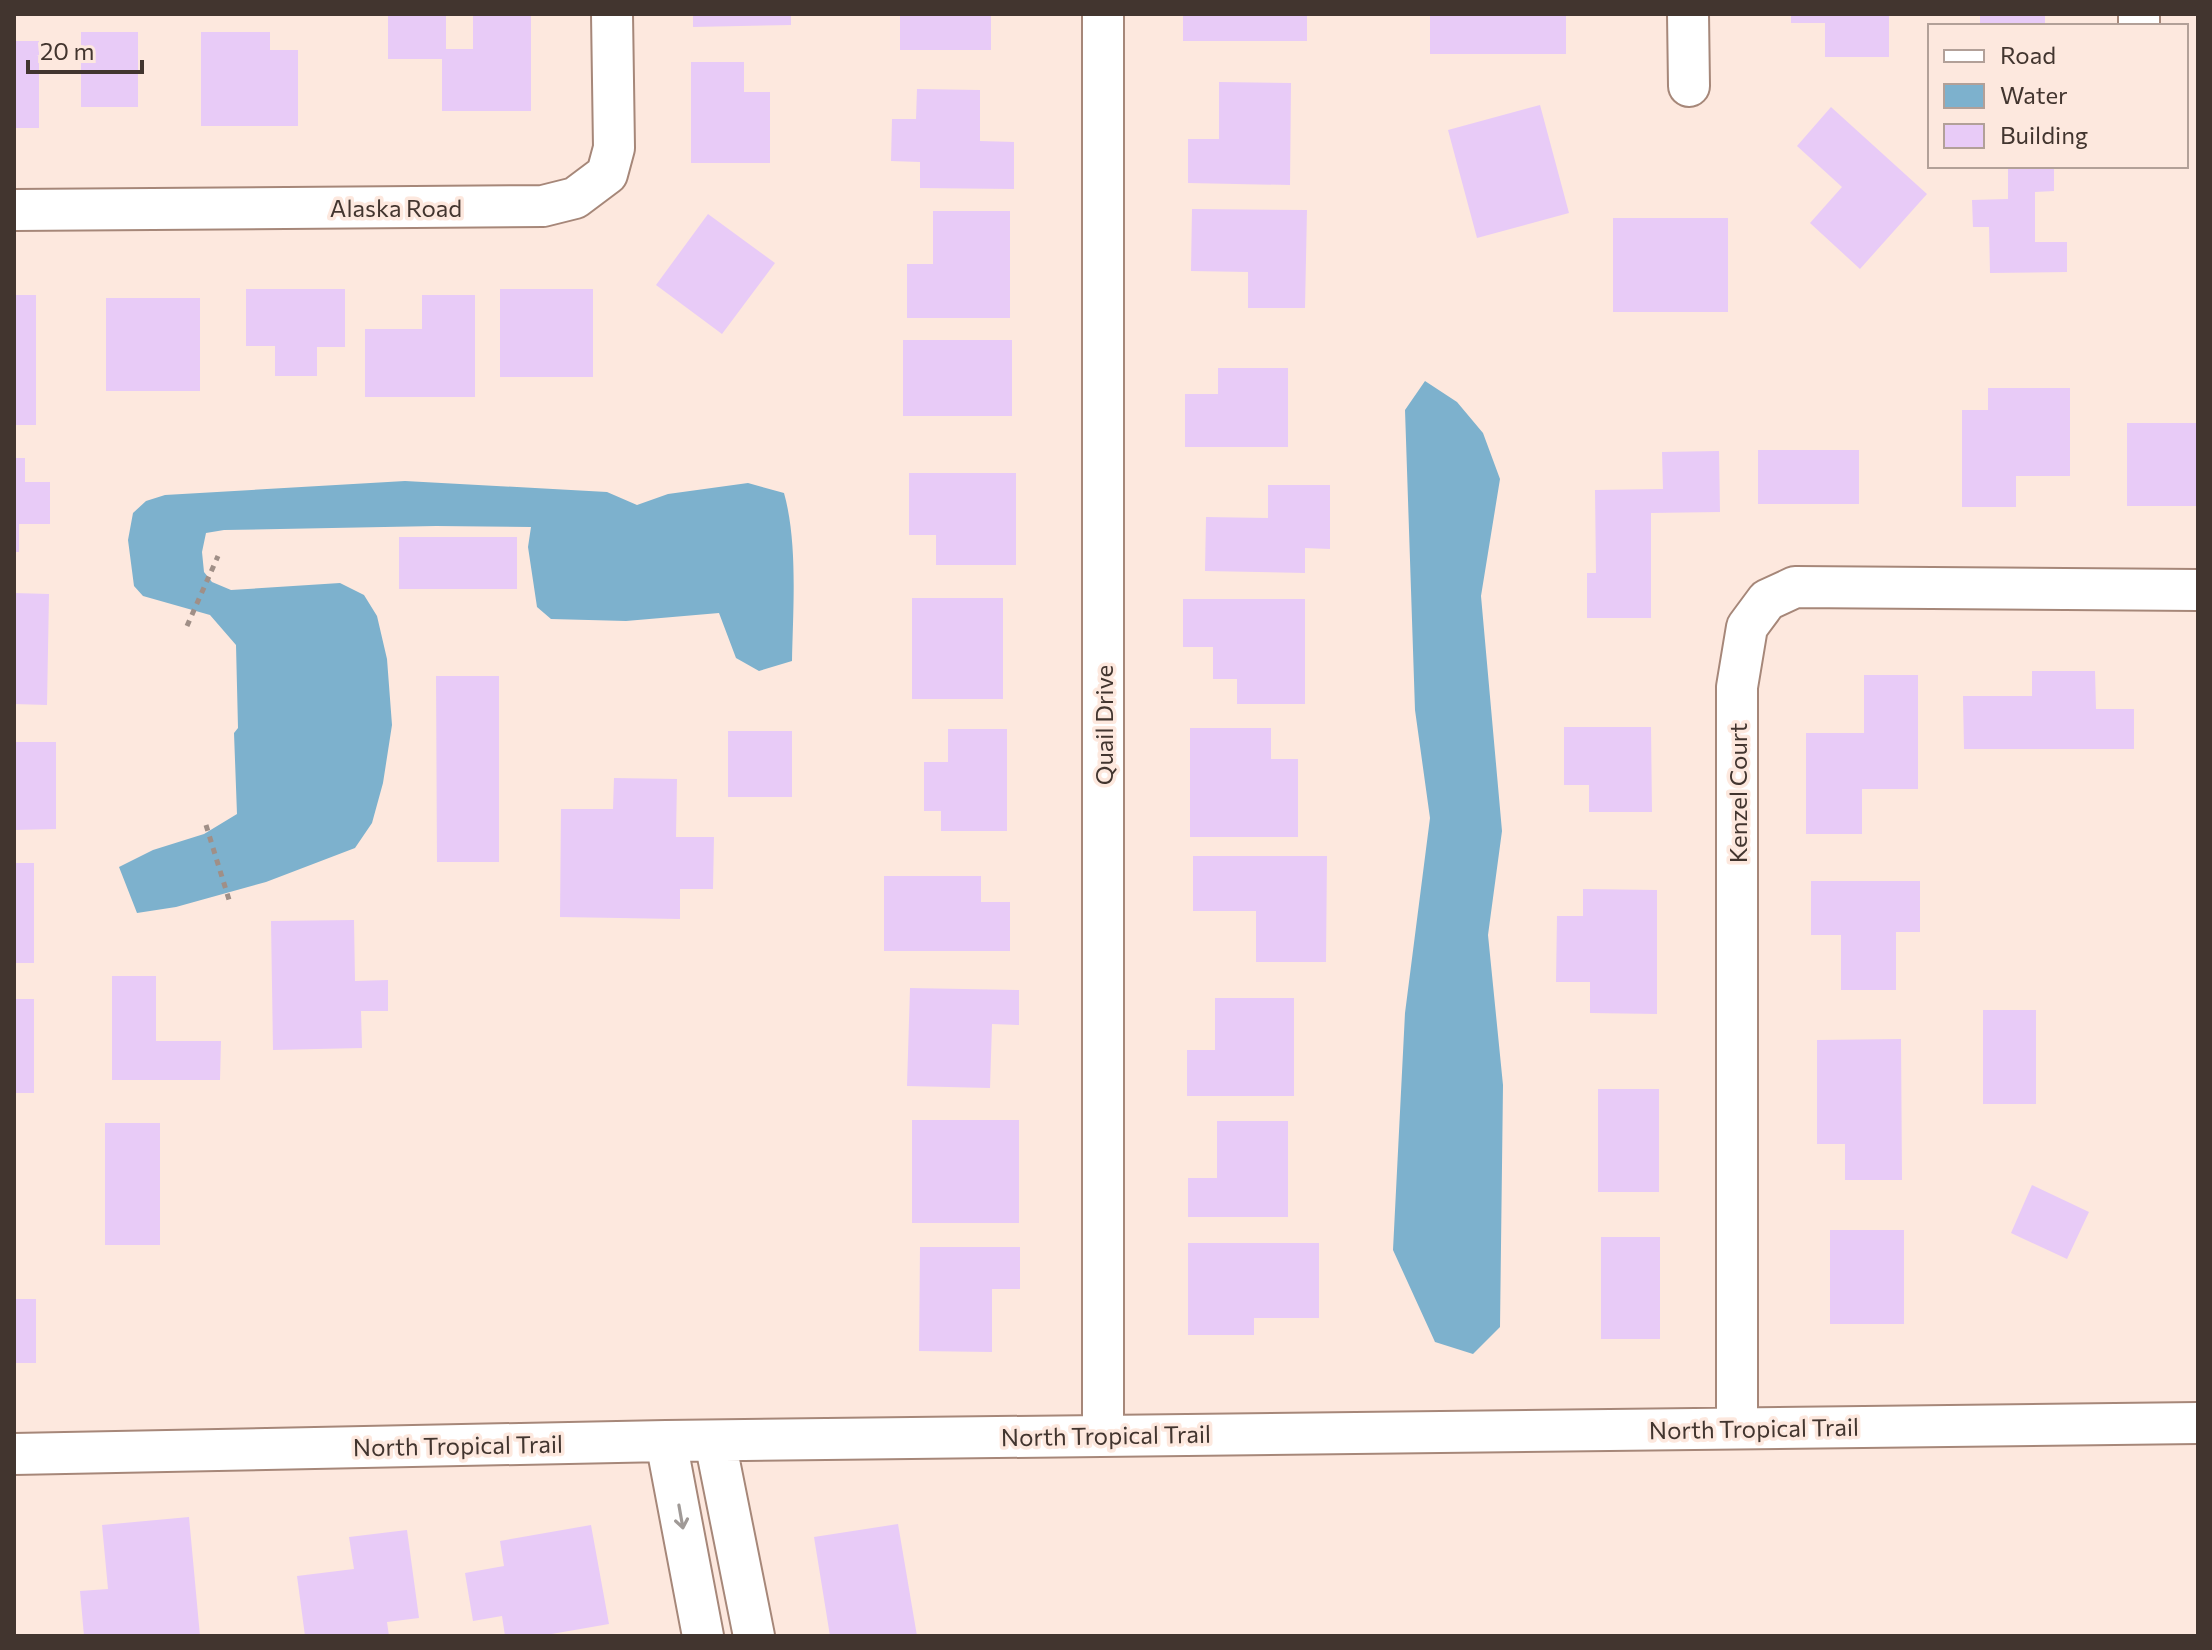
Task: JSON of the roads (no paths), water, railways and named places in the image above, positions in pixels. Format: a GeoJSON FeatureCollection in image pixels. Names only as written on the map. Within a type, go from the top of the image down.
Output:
{"type":"FeatureCollection","features":[{"type":"Feature","properties":{"kind":"street","name":"Alaska Road"},"geometry":{"type":"LineString","coordinates":[[14,210],[543,206],[575,198],[607,174],[614,148],[612,14]]}},
{"type":"Feature","properties":{"kind":"street","name":"Quail Drive"},"geometry":{"type":"LineString","coordinates":[[1103,14],[1103,1435]]}},
{"type":"Feature","properties":{"kind":"street"},"geometry":{"type":"LineString","coordinates":[[1688,14],[1689,86]]}},
{"type":"Feature","properties":{"kind":"street","name":"Kenzel Court"},"geometry":{"type":"LineString","coordinates":[[1737,1428],[1737,687],[1747,627],[1767,600],[1795,587],[2198,590]]}},
{"type":"Feature","properties":{"kind":"street","name":"North Tropical Trail"},"geometry":{"type":"LineString","coordinates":[[14,1454],[666,1441],[2198,1423]]}},
{"type":"Feature","properties":{"kind":"street"},"geometry":{"type":"LineString","coordinates":[[666,1441],[703,1636]]}},
{"type":"Feature","properties":{"kind":"street"},"geometry":{"type":"LineString","coordinates":[[715,1441],[754,1636]]}},
{"type":"Feature","properties":{"kind":"water"},"geometry":{"type":"Polygon","coordinates":[[[1425,381],[1457,402],[1483,433],[1500,479],[1481,596],[1502,831],[1488,935],[1503,1085],[1500,1327],[1473,1354],[1435,1342],[1393,1250],[1405,1013],[1430,818],[1415,710],[1405,410],[1425,381]]]}},
{"type":"Feature","properties":{"kind":"water"},"geometry":{"type":"Polygon","coordinates":[[[405,481],[607,492],[637,505],[668,494],[748,483],[784,493],[793,554],[792,661],[759,671],[736,658],[719,613],[626,621],[551,619],[537,607],[528,547],[531,527],[436,526],[224,530],[206,533],[202,552],[204,572],[212,582],[231,590],[340,583],[364,595],[377,616],[387,659],[392,725],[383,783],[372,823],[355,848],[266,882],[176,907],[137,913],[119,867],[153,850],[204,834],[237,814],[234,733],[238,728],[236,645],[210,615],[143,596],[134,586],[128,540],[133,513],[146,501],[165,495],[405,481]]]}}]}
